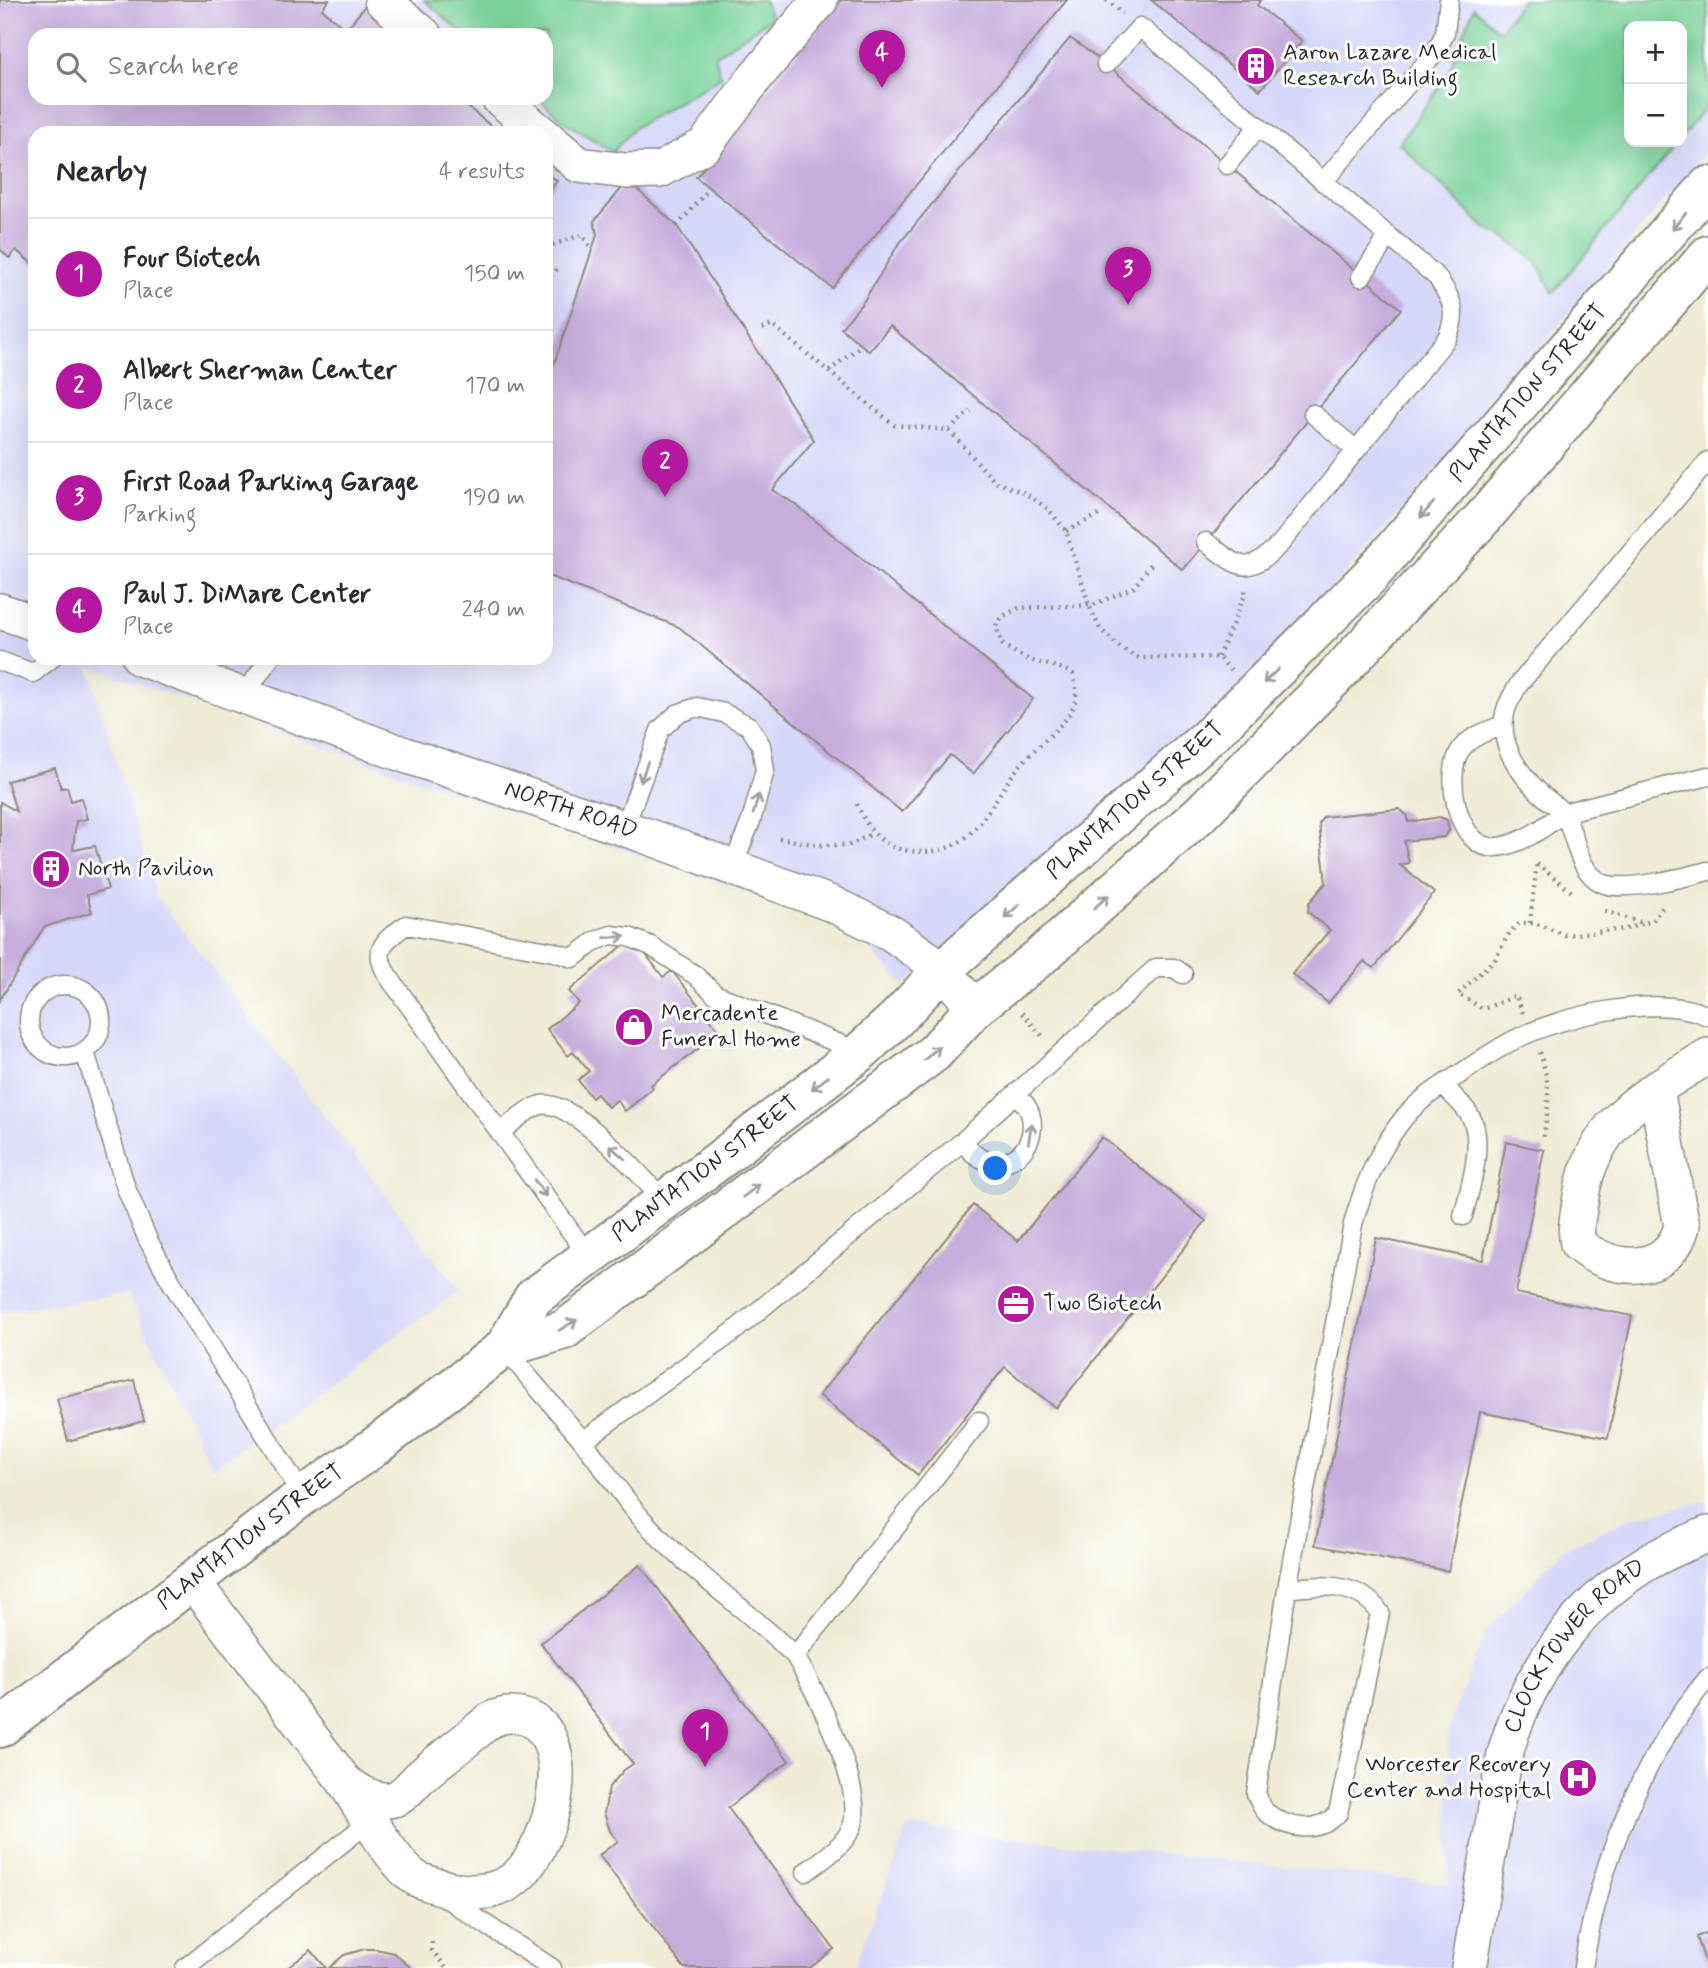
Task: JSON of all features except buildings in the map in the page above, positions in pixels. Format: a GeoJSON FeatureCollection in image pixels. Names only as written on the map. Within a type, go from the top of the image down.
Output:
{"type":"FeatureCollection","features":[{"type":"Feature","properties":{"kind":"main road","name":"PLANTATION STREET"},"geometry":{"type":"LineString","coordinates":[[504,1348],[533,1298],[860,1052],[897,1018],[942,970],[1187,757],[1329,619],[1379,565],[1708,186]]}},
{"type":"Feature","properties":{"kind":"main road","name":"PLANTATION STREET"},"geometry":{"type":"LineString","coordinates":[[0,1728],[303,1496],[373,1448],[504,1348],[564,1330],[934,1053],[975,1008],[1040,957],[1200,814],[1336,676],[1482,519],[1708,255]]}},
{"type":"Feature","properties":{"kind":"street"},"geometry":{"type":"LineString","coordinates":[[382,0],[416,28]]}},
{"type":"Feature","properties":{"kind":"street"},"geometry":{"type":"LineString","coordinates":[[553,143],[579,165],[626,172],[660,170],[705,145],[754,79],[820,0]]}},
{"type":"Feature","properties":{"kind":"street"},"geometry":{"type":"LineString","coordinates":[[507,105],[533,126]]}},
{"type":"Feature","properties":{"kind":"street"},"geometry":{"type":"LineString","coordinates":[[0,611],[28,621]]}},
{"type":"Feature","properties":{"kind":"street","name":"NORTH ROAD"},"geometry":{"type":"LineString","coordinates":[[160,665],[405,755],[624,829],[832,904],[891,933],[942,970],[975,1008]]}},
{"type":"Feature","properties":{"kind":"street"},"geometry":{"type":"LineString","coordinates":[[1656,1090],[1682,1226],[1671,1249],[1652,1262],[1627,1266],[1612,1264],[1590,1254],[1578,1244],[1575,1231],[1585,1175],[1593,1154],[1625,1110],[1708,1056]]}},
{"type":"Feature","properties":{"kind":"street","name":"CLOCKTOWER ROAD"},"geometry":{"type":"LineString","coordinates":[[1469,1968],[1505,1754],[1512,1727],[1536,1677],[1569,1627],[1620,1581],[1646,1563],[1708,1534]]}},
{"type":"Feature","properties":{"kind":"street"},"geometry":{"type":"LineString","coordinates":[[192,1581],[345,1783],[394,1855],[414,1877],[464,1893],[498,1889],[513,1881],[530,1862],[547,1831],[556,1782],[552,1746],[542,1728],[519,1715],[493,1719],[394,1799],[368,1796],[345,1783]]}},
{"type":"Feature","properties":{"kind":"lane"},"geometry":{"type":"LineString","coordinates":[[1323,182],[1437,50],[1445,33],[1449,0]]}},
{"type":"Feature","properties":{"kind":"lane"},"geometry":{"type":"LineString","coordinates":[[1106,64],[1140,27],[1437,277],[1453,304],[1454,315],[1447,338],[1281,543],[1253,566],[1240,566],[1206,542]]}},
{"type":"Feature","properties":{"kind":"lane"},"geometry":{"type":"LineString","coordinates":[[1227,165],[1258,127]]}},
{"type":"Feature","properties":{"kind":"lane"},"geometry":{"type":"LineString","coordinates":[[1361,276],[1388,237]]}},
{"type":"Feature","properties":{"kind":"lane"},"geometry":{"type":"LineString","coordinates":[[1313,414],[1356,450]]}},
{"type":"Feature","properties":{"kind":"lane"},"geometry":{"type":"LineString","coordinates":[[1708,461],[1519,684],[1505,711],[1503,725],[1515,766],[1563,813],[1582,861],[1591,874],[1603,884],[1623,887],[1708,872]]}},
{"type":"Feature","properties":{"kind":"lane"},"geometry":{"type":"LineString","coordinates":[[0,661],[33,673],[43,665]]}},
{"type":"Feature","properties":{"kind":"lane"},"geometry":{"type":"LineString","coordinates":[[244,695],[265,665]]}},
{"type":"Feature","properties":{"kind":"lane"},"geometry":{"type":"LineString","coordinates":[[624,829],[660,730],[677,714],[697,708],[724,713],[749,726],[761,746],[765,770],[751,821],[732,868]]}},
{"type":"Feature","properties":{"kind":"lane"},"geometry":{"type":"LineString","coordinates":[[1503,725],[1477,735],[1461,750],[1453,770],[1458,815],[1463,828],[1487,847],[1505,846],[1563,813],[1708,776]]}},
{"type":"Feature","properties":{"kind":"lane"},"geometry":{"type":"LineString","coordinates":[[589,1257],[382,966],[380,954],[388,937],[406,925],[554,952],[573,958],[595,941],[611,935],[629,937],[651,946],[695,975],[715,994],[860,1052]]}},
{"type":"Feature","properties":{"kind":"lane"},"geometry":{"type":"LineString","coordinates":[[583,1441],[733,1332],[963,1141],[1156,968],[1174,968],[1183,974]]}},
{"type":"Feature","properties":{"kind":"lane"},"geometry":{"type":"LineString","coordinates":[[61,985],[74,986],[85,991],[94,1000],[100,1013],[101,1025],[98,1035],[85,1052],[64,1058],[51,1055],[34,1040],[29,1018],[35,1000],[40,995],[61,985]]}},
{"type":"Feature","properties":{"kind":"lane"},"geometry":{"type":"LineString","coordinates":[[1287,1588],[1319,1584],[1338,1587],[1372,1601],[1380,1613],[1338,1813],[1331,1821],[1318,1828],[1287,1823],[1265,1812],[1256,1794],[1287,1588],[1353,1224],[1364,1187],[1378,1156],[1405,1116],[1443,1085],[1513,1040],[1564,1021],[1611,1010],[1664,1005],[1708,1016]]}},
{"type":"Feature","properties":{"kind":"lane"},"geometry":{"type":"LineString","coordinates":[[85,1052],[126,1188],[148,1240],[303,1496]]}},
{"type":"Feature","properties":{"kind":"lane"},"geometry":{"type":"LineString","coordinates":[[1443,1085],[1471,1115],[1477,1143],[1474,1173],[1464,1216]]}},
{"type":"Feature","properties":{"kind":"lane"},"geometry":{"type":"LineString","coordinates":[[963,1141],[974,1154],[990,1161],[1004,1163],[1016,1159],[1025,1151],[1031,1139],[1032,1118],[1016,1094]]}},
{"type":"Feature","properties":{"kind":"lane"},"geometry":{"type":"LineString","coordinates":[[500,1133],[538,1105],[547,1104],[588,1126],[639,1172],[664,1202]]}},
{"type":"Feature","properties":{"kind":"lane"},"geometry":{"type":"LineString","coordinates":[[504,1348],[583,1441],[650,1527],[676,1553],[769,1630],[796,1656],[814,1689],[851,1781],[855,1816],[851,1830],[837,1847],[806,1872]]}},
{"type":"Feature","properties":{"kind":"lane"},"geometry":{"type":"LineString","coordinates":[[796,1656],[979,1421]]}},
{"type":"Feature","properties":{"kind":"lane"},"geometry":{"type":"LineString","coordinates":[[1583,1968],[1591,1918],[1626,1816],[1667,1734],[1708,1678]]}},
{"type":"Feature","properties":{"kind":"lane"},"geometry":{"type":"LineString","coordinates":[[185,1968],[370,1821]]}},
{"type":"Feature","properties":{"kind":"lane"},"geometry":{"type":"LineString","coordinates":[[414,1877],[552,1968]]}},
{"type":"Feature","properties":{"kind":"path"},"geometry":{"type":"LineString","coordinates":[[677,226],[710,188]]}},
{"type":"Feature","properties":{"kind":"path"},"geometry":{"type":"LineString","coordinates":[[553,245],[582,235],[593,248]]}},
{"type":"Feature","properties":{"kind":"path"},"geometry":{"type":"LineString","coordinates":[[553,273],[559,267]]}},
{"type":"Feature","properties":{"kind":"path"},"geometry":{"type":"LineString","coordinates":[[762,329],[772,325],[894,425],[949,430],[995,482],[1025,493],[1048,509],[1066,531],[1089,605],[1100,629],[1122,649],[1139,659],[1218,657],[1236,676]]}},
{"type":"Feature","properties":{"kind":"path"},"geometry":{"type":"LineString","coordinates":[[829,371],[858,348]]}},
{"type":"Feature","properties":{"kind":"path"},"geometry":{"type":"LineString","coordinates":[[949,430],[971,411]]}},
{"type":"Feature","properties":{"kind":"path"},"geometry":{"type":"LineString","coordinates":[[1066,531],[1098,515]]}},
{"type":"Feature","properties":{"kind":"path"},"geometry":{"type":"LineString","coordinates":[[857,804],[872,834],[900,849],[928,854],[959,844],[983,821],[1021,764],[1073,708],[1078,690],[1073,674],[1059,666],[1025,657],[1002,644],[996,626],[1003,616],[1019,608],[1089,605],[1134,587],[1152,564]]}},
{"type":"Feature","properties":{"kind":"path"},"geometry":{"type":"LineString","coordinates":[[1218,657],[1245,595],[1246,566]]}},
{"type":"Feature","properties":{"kind":"path"},"geometry":{"type":"LineString","coordinates":[[779,838],[818,845],[849,845],[872,834]]}},
{"type":"Feature","properties":{"kind":"path"},"geometry":{"type":"LineString","coordinates":[[1528,835],[1537,853],[1530,923]]}},
{"type":"Feature","properties":{"kind":"path"},"geometry":{"type":"LineString","coordinates":[[1524,1014],[1516,996],[1483,1009],[1458,994],[1495,959],[1510,932],[1520,923],[1530,923],[1565,935],[1626,929],[1652,921],[1665,906],[1672,879]]}},
{"type":"Feature","properties":{"kind":"path"},"geometry":{"type":"LineString","coordinates":[[1022,1012],[1032,1025]]}},
{"type":"Feature","properties":{"kind":"path"},"geometry":{"type":"LineString","coordinates":[[1539,1048],[1548,1080],[1550,1101],[1543,1138]]}},
{"type":"Feature","properties":{"kind":"path"},"geometry":{"type":"LineString","coordinates":[[432,1942],[432,1950],[446,1968]]}},
{"type":"Feature","properties":{"kind":"shaded area"},"geometry":{"type":"Polygon","coordinates":[[[0,0],[1708,0],[1708,149],[1398,515],[1237,691],[904,985],[849,927],[88,666],[157,897],[459,1291],[212,1468],[128,1294],[0,1312],[0,0]]]}},
{"type":"Feature","properties":{"kind":"shaded area","name":"Worcester Recovery Center and Hospital"},"geometry":{"type":"Polygon","coordinates":[[[1708,1501],[1708,1968],[854,1968],[908,1827],[1449,1884],[1448,1729],[1485,1633],[1562,1550],[1632,1517],[1708,1501]]]}},
{"type":"Feature","properties":{"kind":"green space"},"geometry":{"type":"Polygon","coordinates":[[[424,0],[764,0],[771,18],[715,56],[721,77],[634,128],[613,152],[566,123],[545,105],[553,105],[553,28],[456,28],[424,0]]]}},
{"type":"Feature","properties":{"kind":"green space"},"geometry":{"type":"Polygon","coordinates":[[[1522,0],[1708,0],[1708,105],[1687,131],[1687,21],[1624,21],[1624,147],[1674,147],[1553,293],[1537,263],[1507,239],[1485,228],[1399,143],[1448,75],[1474,7],[1499,31],[1522,0]]]}},
{"type":"Feature","properties":{"kind":"place","name":"Aaron Lazare Medical Research Building"},"geometry":{"type":"Point","coordinates":[1256,66]}},
{"type":"Feature","properties":{"kind":"place","name":"Paul J. DiMare Center"},"geometry":{"type":"Point","coordinates":[882,88]}},
{"type":"Feature","properties":{"kind":"place","name":"First Road Parking Garage"},"geometry":{"type":"Point","coordinates":[1128,305]}},
{"type":"Feature","properties":{"kind":"place","name":"Albert Sherman Center"},"geometry":{"type":"Point","coordinates":[665,497]}},
{"type":"Feature","properties":{"kind":"place","name":"North Pavilion"},"geometry":{"type":"Point","coordinates":[51,869]}},
{"type":"Feature","properties":{"kind":"place","name":"Mercadente Funeral Home"},"geometry":{"type":"Point","coordinates":[634,1027]}},
{"type":"Feature","properties":{"kind":"place","name":"Two Biotech"},"geometry":{"type":"Point","coordinates":[1016,1304]}},
{"type":"Feature","properties":{"kind":"place","name":"Four Biotech"},"geometry":{"type":"Point","coordinates":[705,1767]}},
{"type":"Feature","properties":{"kind":"place","name":"Worcester Recovery Center and Hospital"},"geometry":{"type":"Point","coordinates":[1578,1778]}}]}
